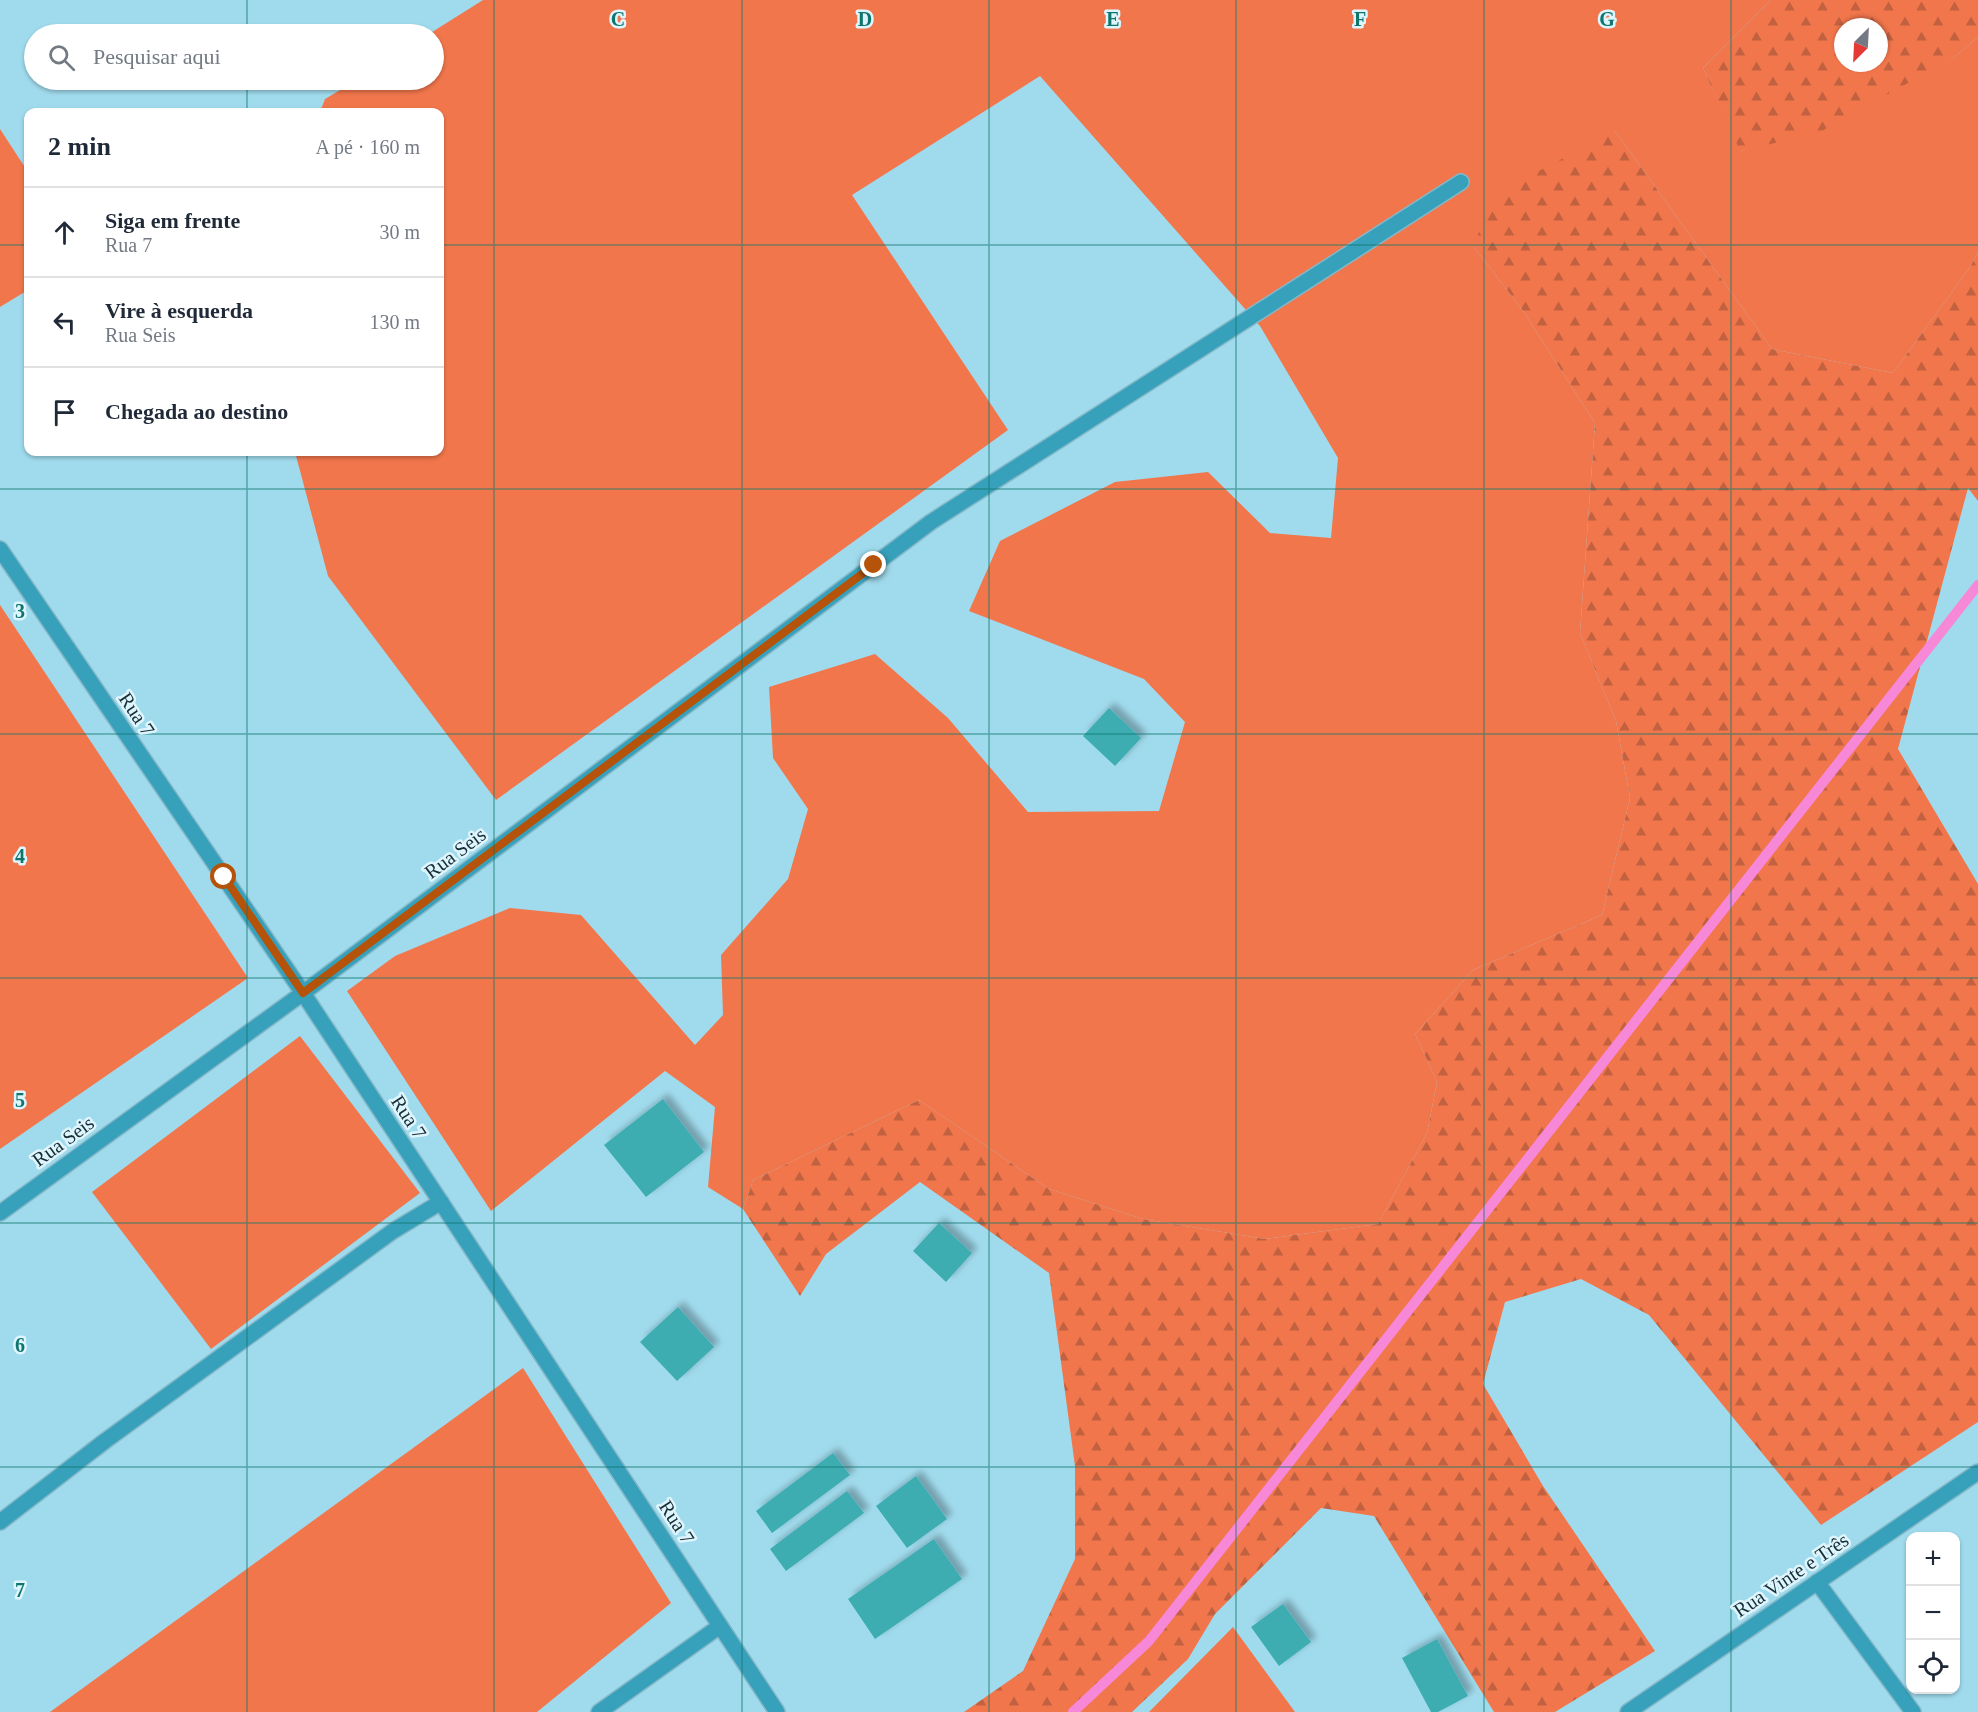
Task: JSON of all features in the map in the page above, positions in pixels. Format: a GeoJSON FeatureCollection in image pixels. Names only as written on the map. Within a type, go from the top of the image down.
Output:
{"type":"FeatureCollection","features":[{"type":"Feature","properties":{"kind":"street","name":"Rua Seis"},"geometry":{"type":"LineString","coordinates":[[0,1213],[303,993],[931,522],[1461,182]]}},
{"type":"Feature","properties":{"kind":"street","name":"Rua 7"},"geometry":{"type":"LineString","coordinates":[[0,549],[303,993],[777,1712]]}},
{"type":"Feature","properties":{"kind":"street"},"geometry":{"type":"LineString","coordinates":[[0,1522],[105,1441],[393,1231],[441,1202]]}},
{"type":"Feature","properties":{"kind":"street","name":"Rua Vinte e Três"},"geometry":{"type":"LineString","coordinates":[[1628,1712],[1978,1472]]}},
{"type":"Feature","properties":{"kind":"street"},"geometry":{"type":"LineString","coordinates":[[1817,1582],[1913,1712]]}},
{"type":"Feature","properties":{"kind":"street"},"geometry":{"type":"LineString","coordinates":[[599,1712],[720,1626]]}},
{"type":"Feature","properties":{"kind":"green space"},"geometry":{"type":"Polygon","coordinates":[[[483,0],[1771,0],[1703,68],[1741,151],[1953,58],[1978,37],[1978,252],[1970,267],[1893,373],[1772,349],[1615,131],[1474,247],[1523,311],[1595,423],[1580,633],[1616,721],[1630,798],[1602,915],[1473,970],[1415,1034],[1437,1082],[1427,1133],[1378,1224],[1265,1239],[1143,1219],[1049,1189],[919,1100],[753,1180],[743,1209],[708,1187],[715,1107],[665,1071],[491,1211],[347,991],[395,956],[510,908],[581,915],[695,1045],[723,1015],[721,955],[788,879],[808,809],[773,758],[769,687],[875,654],[948,718],[1028,812],[1159,811],[1185,722],[1144,679],[969,611],[1000,541],[1115,482],[1208,472],[1270,533],[1331,538],[1338,458],[1260,326],[1040,76],[852,195],[1008,430],[496,800],[328,576],[296,456],[444,456],[444,108],[322,108],[325,99],[340,90],[444,90],[444,25],[483,0]]]}},
{"type":"Feature","properties":{"kind":"green space"},"geometry":{"type":"Polygon","coordinates":[[[1771,0],[1978,0],[1978,37],[1953,58],[1818,133],[1740,151],[1703,68],[1771,0]]]}},
{"type":"Feature","properties":{"kind":"green space"},"geometry":{"type":"Polygon","coordinates":[[[0,129],[24,166],[24,292],[0,307],[0,129]]]}},
{"type":"Feature","properties":{"kind":"green space"},"geometry":{"type":"Polygon","coordinates":[[[1615,131],[1772,349],[1893,373],[1970,267],[1978,252],[1978,501],[1968,488],[1898,749],[1978,884],[1978,1422],[1821,1525],[1649,1315],[1581,1279],[1505,1302],[1483,1384],[1543,1486],[1655,1651],[1555,1712],[1494,1712],[1374,1516],[1321,1508],[1215,1614],[1188,1659],[1132,1712],[964,1712],[1023,1671],[1075,1559],[1075,1466],[1049,1273],[920,1182],[826,1254],[800,1296],[743,1209],[753,1180],[919,1100],[1049,1189],[1143,1219],[1265,1239],[1378,1224],[1427,1133],[1437,1082],[1415,1034],[1473,970],[1602,915],[1630,798],[1616,721],[1580,633],[1595,423],[1523,311],[1474,247],[1491,196],[1615,131]]]}},
{"type":"Feature","properties":{"kind":"green space"},"geometry":{"type":"Polygon","coordinates":[[[0,605],[248,978],[0,1149],[0,605]]]}},
{"type":"Feature","properties":{"kind":"green space"},"geometry":{"type":"Polygon","coordinates":[[[300,1036],[420,1193],[211,1349],[92,1192],[300,1036]]]}},
{"type":"Feature","properties":{"kind":"green space"},"geometry":{"type":"Polygon","coordinates":[[[523,1368],[671,1603],[537,1712],[50,1712],[523,1368]]]}},
{"type":"Feature","properties":{"kind":"green space"},"geometry":{"type":"Polygon","coordinates":[[[1233,1627],[1295,1712],[1149,1712],[1233,1627]]]}},
{"type":"Feature","properties":{"kind":"building"},"geometry":{"type":"Polygon","coordinates":[[[1109,708],[1141,738],[1115,766],[1083,736],[1109,708]]]}},
{"type":"Feature","properties":{"kind":"building"},"geometry":{"type":"Polygon","coordinates":[[[663,1099],[704,1152],[646,1197],[604,1145],[663,1099]]]}},
{"type":"Feature","properties":{"kind":"building"},"geometry":{"type":"Polygon","coordinates":[[[939,1223],[972,1253],[946,1282],[913,1251],[939,1223]]]}},
{"type":"Feature","properties":{"kind":"building"},"geometry":{"type":"Polygon","coordinates":[[[678,1307],[714,1347],[677,1381],[640,1342],[678,1307]]]}},
{"type":"Feature","properties":{"kind":"building"},"geometry":{"type":"Polygon","coordinates":[[[833,1453],[850,1475],[772,1533],[756,1511],[833,1453]]]}},
{"type":"Feature","properties":{"kind":"building"},"geometry":{"type":"Polygon","coordinates":[[[916,1476],[947,1519],[907,1548],[876,1506],[916,1476]]]}},
{"type":"Feature","properties":{"kind":"building"},"geometry":{"type":"Polygon","coordinates":[[[847,1491],[864,1513],[786,1571],[770,1549],[847,1491]]]}},
{"type":"Feature","properties":{"kind":"building"},"geometry":{"type":"Polygon","coordinates":[[[934,1539],[962,1579],[875,1639],[848,1599],[934,1539]]]}},
{"type":"Feature","properties":{"kind":"building"},"geometry":{"type":"Polygon","coordinates":[[[1283,1604],[1311,1642],[1279,1666],[1251,1627],[1283,1604]]]}},
{"type":"Feature","properties":{"kind":"building"},"geometry":{"type":"Polygon","coordinates":[[[1437,1639],[1468,1696],[1438,1712],[1431,1712],[1402,1658],[1437,1639]]]}},
{"type":"Feature","properties":{"kind":"waterway"},"geometry":{"type":"LineString","coordinates":[[1073,1712],[1149,1641],[1978,585]]}},
{"type":"Feature","properties":{"kind":"route"},"geometry":{"type":"LineString","coordinates":[[224,877],[303,993],[874,565]]}}]}
